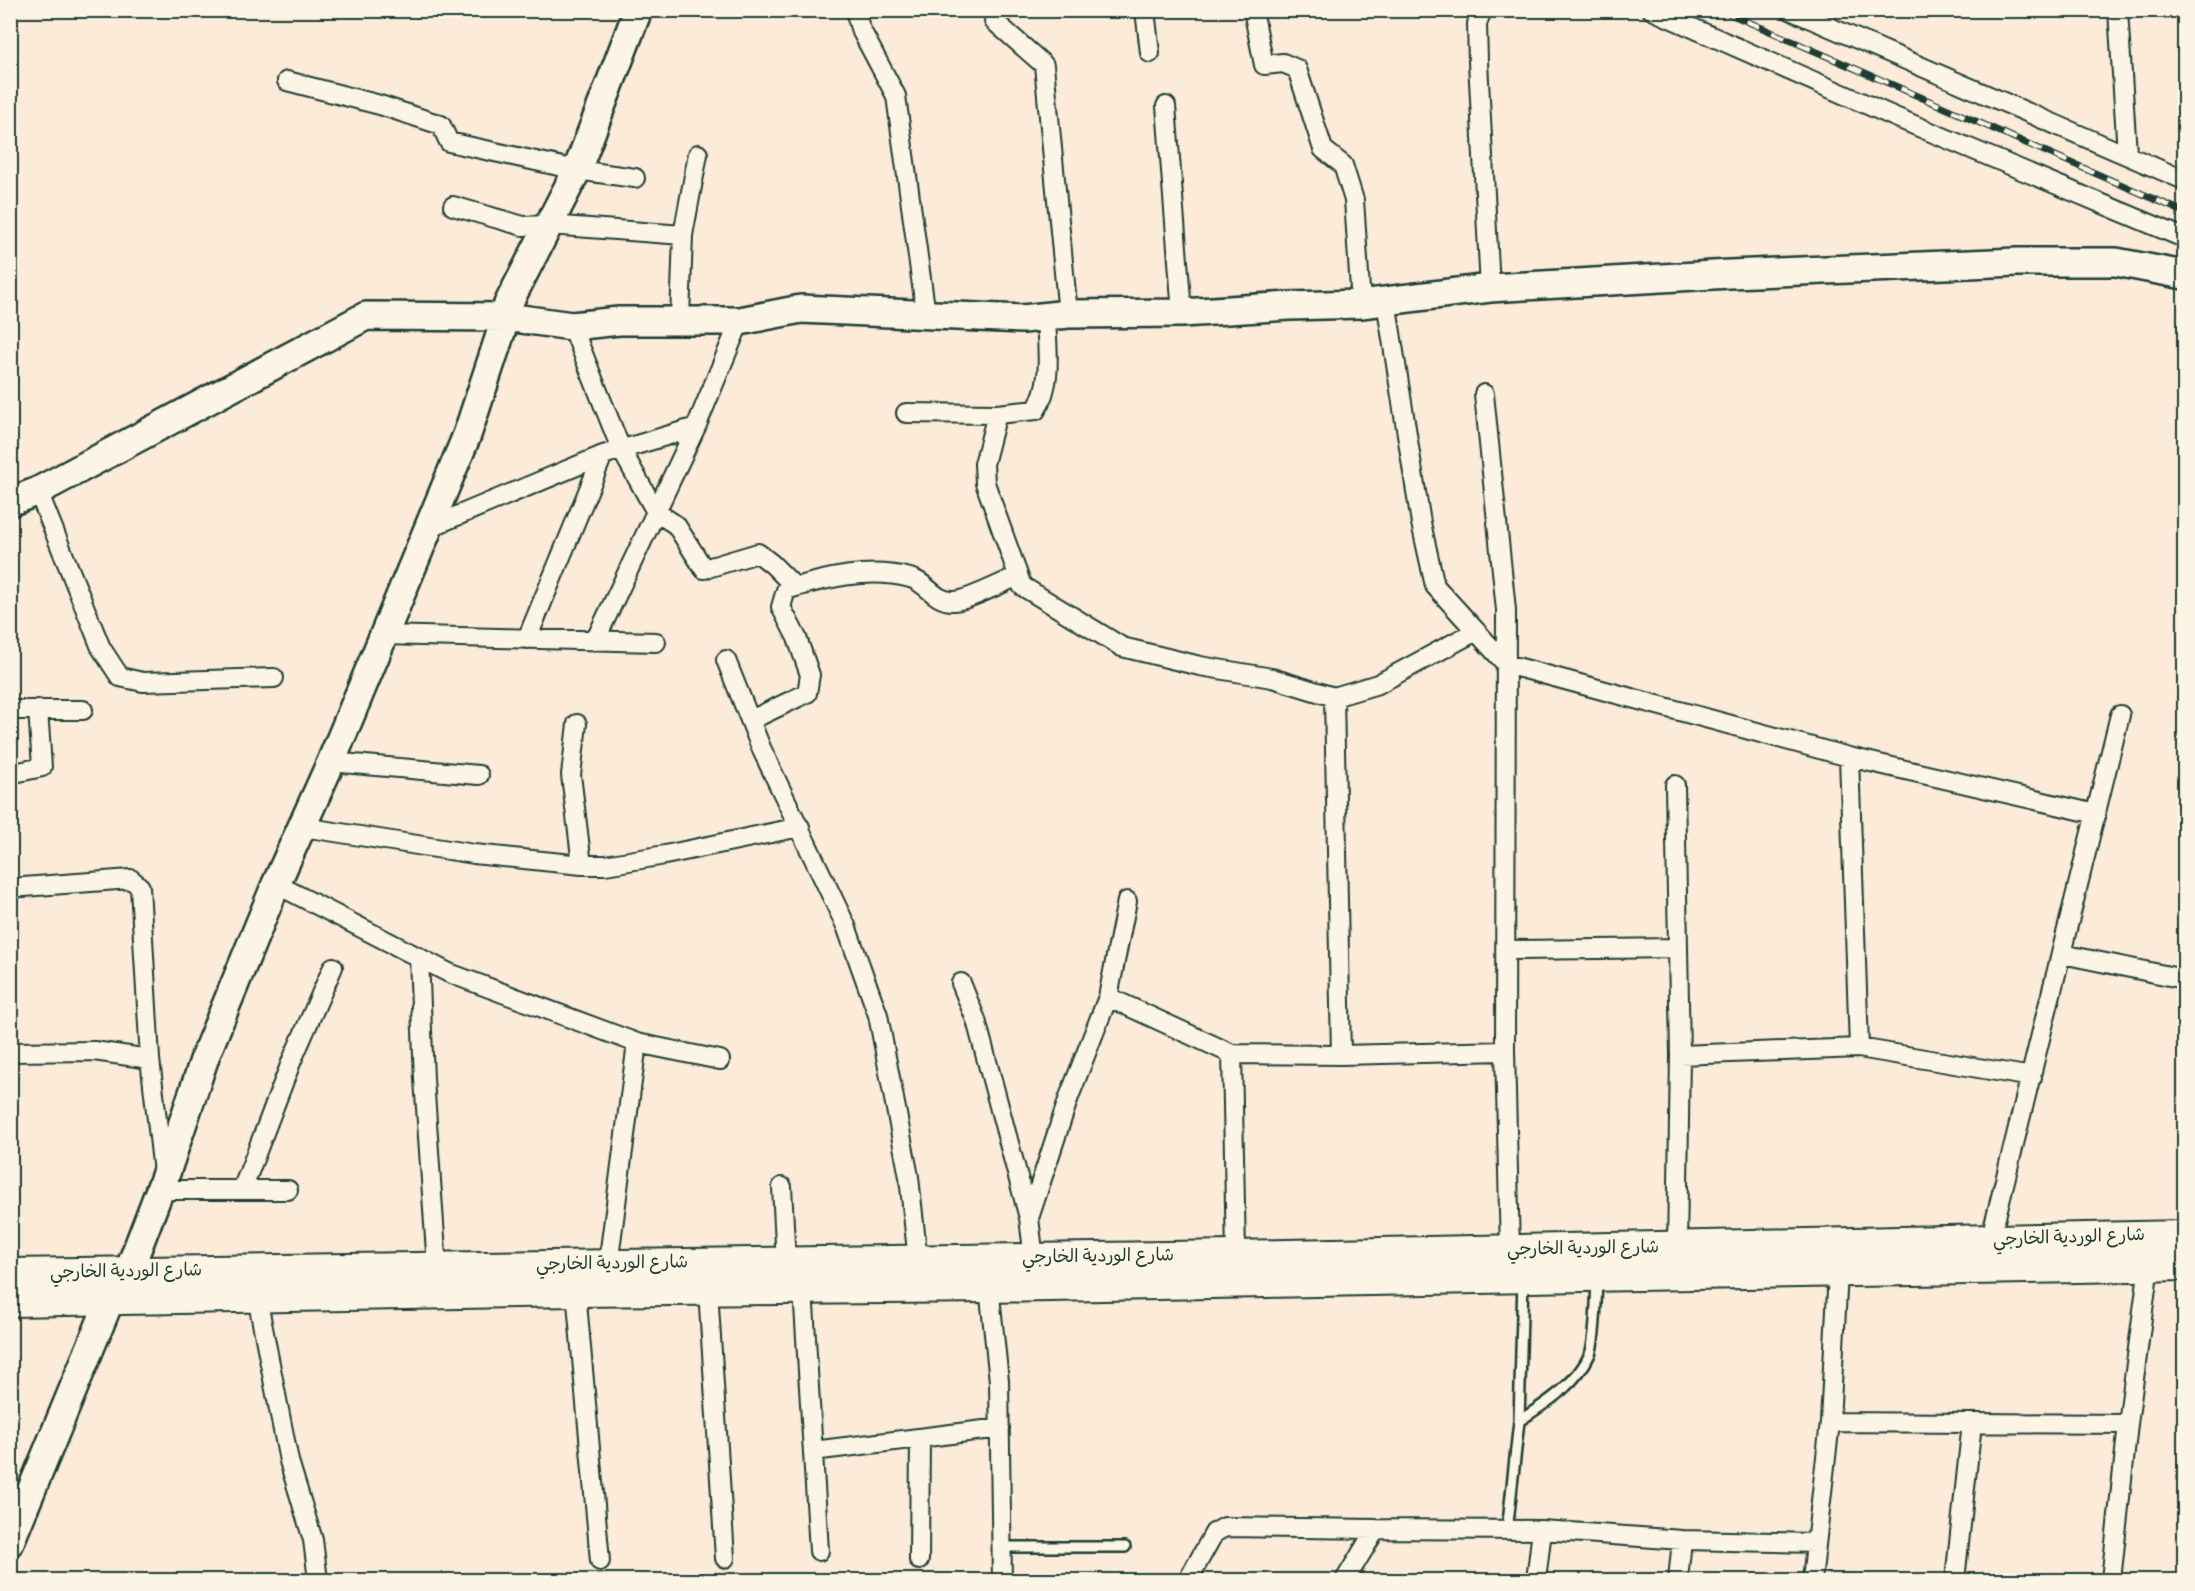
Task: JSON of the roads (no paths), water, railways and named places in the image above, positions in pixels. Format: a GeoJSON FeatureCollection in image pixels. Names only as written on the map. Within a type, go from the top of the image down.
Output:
{"type":"FeatureCollection","features":[{"type":"Feature","properties":{"kind":"main road","name":"شارع الوردية الخارجي"},"geometry":{"type":"LineString","coordinates":[[1457,1266],[1510,1251],[2184,1236]]}},
{"type":"Feature","properties":{"kind":"main road","name":"شارع الوردية الخارجي"},"geometry":{"type":"LineString","coordinates":[[10,1274],[1236,1256],[1344,1268]]}},
{"type":"Feature","properties":{"kind":"main road","name":"شارع الوردية الخارجي"},"geometry":{"type":"LineString","coordinates":[[10,1301],[576,1291],[989,1287],[1344,1268],[1457,1266],[1523,1278],[2184,1265]]}},
{"type":"Feature","properties":{"kind":"street"},"geometry":{"type":"LineString","coordinates":[[128,1273],[162,1185],[206,1054],[467,435],[506,317],[508,304],[577,170],[638,10]]}},
{"type":"Feature","properties":{"kind":"street"},"geometry":{"type":"LineString","coordinates":[[855,10],[860,28],[896,96],[926,315]]}},
{"type":"Feature","properties":{"kind":"street"},"geometry":{"type":"LineString","coordinates":[[1145,10],[1150,53]]}},
{"type":"Feature","properties":{"kind":"street"},"geometry":{"type":"LineString","coordinates":[[1253,10],[1264,65],[1283,63],[1297,69],[1323,149],[1343,165],[1354,200],[1420,523],[1436,586],[1506,664],[1849,758],[2096,814]]}},
{"type":"Feature","properties":{"kind":"street"},"geometry":{"type":"LineString","coordinates":[[1482,10],[1478,24],[1478,62],[1490,288]]}},
{"type":"Feature","properties":{"kind":"street"},"geometry":{"type":"LineString","coordinates":[[1652,10],[1895,117],[2184,238]]}},
{"type":"Feature","properties":{"kind":"street"},"geometry":{"type":"LineString","coordinates":[[1790,10],[2184,180]]}},
{"type":"Feature","properties":{"kind":"street"},"geometry":{"type":"LineString","coordinates":[[2118,10],[2127,154]]}},
{"type":"Feature","properties":{"kind":"street"},"geometry":{"type":"LineString","coordinates":[[906,413],[998,414],[1036,410],[1044,397],[1057,316],[1044,65],[994,21]]}},
{"type":"Feature","properties":{"kind":"street"},"geometry":{"type":"LineString","coordinates":[[287,81],[380,105],[441,125],[449,142],[577,170],[636,178]]}},
{"type":"Feature","properties":{"kind":"street"},"geometry":{"type":"LineString","coordinates":[[1166,106],[1182,314]]}},
{"type":"Feature","properties":{"kind":"street"},"geometry":{"type":"LineString","coordinates":[[680,319],[683,235],[698,154]]}},
{"type":"Feature","properties":{"kind":"street"},"geometry":{"type":"LineString","coordinates":[[453,206],[524,226],[549,225],[683,235]]}},
{"type":"Feature","properties":{"kind":"street"},"geometry":{"type":"LineString","coordinates":[[10,501],[38,491],[366,316],[506,317],[572,326],[680,319],[740,321],[801,309],[963,318],[1182,314],[1374,302],[1490,288],[1730,274],[2073,260],[2116,262],[2184,275]]}},
{"type":"Feature","properties":{"kind":"street"},"geometry":{"type":"LineString","coordinates":[[596,641],[696,427],[740,321]]}},
{"type":"Feature","properties":{"kind":"street"},"geometry":{"type":"LineString","coordinates":[[572,326],[621,449],[656,512],[676,525],[704,569],[758,553],[795,587]]}},
{"type":"Feature","properties":{"kind":"street"},"geometry":{"type":"LineString","coordinates":[[1484,394],[1506,610],[1506,1051],[1510,1251]]}},
{"type":"Feature","properties":{"kind":"street"},"geometry":{"type":"LineString","coordinates":[[998,414],[984,464],[985,483],[1022,586],[1122,647],[1200,666],[1272,678],[1334,697],[1378,684],[1476,631]]}},
{"type":"Feature","properties":{"kind":"street"},"geometry":{"type":"LineString","coordinates":[[428,528],[603,455],[696,427]]}},
{"type":"Feature","properties":{"kind":"street"},"geometry":{"type":"LineString","coordinates":[[527,639],[603,455]]}},
{"type":"Feature","properties":{"kind":"street"},"geometry":{"type":"LineString","coordinates":[[38,491],[101,648],[120,677],[143,682],[274,678]]}},
{"type":"Feature","properties":{"kind":"street"},"geometry":{"type":"LineString","coordinates":[[751,720],[807,693],[810,675],[797,638],[781,607],[786,590],[828,577],[891,575],[912,578],[939,599],[955,602],[1018,576]]}},
{"type":"Feature","properties":{"kind":"street"},"geometry":{"type":"LineString","coordinates":[[384,635],[656,642]]}},
{"type":"Feature","properties":{"kind":"street"},"geometry":{"type":"LineString","coordinates":[[726,660],[762,750],[846,926],[878,1015],[909,1177],[918,1261]]}},
{"type":"Feature","properties":{"kind":"street"},"geometry":{"type":"LineString","coordinates":[[1334,697],[1341,1055]]}},
{"type":"Feature","properties":{"kind":"street"},"geometry":{"type":"LineString","coordinates":[[10,774],[42,767],[38,709]]}},
{"type":"Feature","properties":{"kind":"street"},"geometry":{"type":"LineString","coordinates":[[10,710],[84,710]]}},
{"type":"Feature","properties":{"kind":"street"},"geometry":{"type":"LineString","coordinates":[[1990,1241],[2120,715]]}},
{"type":"Feature","properties":{"kind":"street"},"geometry":{"type":"LineString","coordinates":[[577,723],[571,775],[582,865]]}},
{"type":"Feature","properties":{"kind":"street"},"geometry":{"type":"LineString","coordinates":[[1849,758],[1859,1048]]}},
{"type":"Feature","properties":{"kind":"street"},"geometry":{"type":"LineString","coordinates":[[331,762],[479,775]]}},
{"type":"Feature","properties":{"kind":"street"},"geometry":{"type":"LineString","coordinates":[[1675,785],[1680,1054],[1677,1248]]}},
{"type":"Feature","properties":{"kind":"street"},"geometry":{"type":"LineString","coordinates":[[303,826],[474,854],[582,865],[605,865],[665,855],[800,827]]}},
{"type":"Feature","properties":{"kind":"street"},"geometry":{"type":"LineString","coordinates":[[10,888],[131,879],[140,887],[150,1059],[162,1185]]}},
{"type":"Feature","properties":{"kind":"street"},"geometry":{"type":"LineString","coordinates":[[276,884],[449,973],[637,1042],[720,1060]]}},
{"type":"Feature","properties":{"kind":"street"},"geometry":{"type":"LineString","coordinates":[[1029,1218],[1069,1097],[1108,997],[1127,901]]}},
{"type":"Feature","properties":{"kind":"street"},"geometry":{"type":"LineString","coordinates":[[1507,950],[1678,948]]}},
{"type":"Feature","properties":{"kind":"street"},"geometry":{"type":"LineString","coordinates":[[2062,954],[2184,979]]}},
{"type":"Feature","properties":{"kind":"street"},"geometry":{"type":"LineString","coordinates":[[419,957],[424,1079],[437,1267]]}},
{"type":"Feature","properties":{"kind":"street"},"geometry":{"type":"LineString","coordinates":[[242,1190],[292,1060],[333,967]]}},
{"type":"Feature","properties":{"kind":"street"},"geometry":{"type":"LineString","coordinates":[[961,983],[976,1020],[1029,1218],[1034,1259]]}},
{"type":"Feature","properties":{"kind":"street"},"geometry":{"type":"LineString","coordinates":[[1108,997],[1232,1054],[1341,1055],[1506,1051]]}},
{"type":"Feature","properties":{"kind":"street"},"geometry":{"type":"LineString","coordinates":[[608,1265],[637,1042]]}},
{"type":"Feature","properties":{"kind":"street"},"geometry":{"type":"LineString","coordinates":[[1680,1054],[1859,1048],[2032,1077]]}},
{"type":"Feature","properties":{"kind":"street"},"geometry":{"type":"LineString","coordinates":[[10,1052],[94,1051],[150,1059]]}},
{"type":"Feature","properties":{"kind":"street"},"geometry":{"type":"LineString","coordinates":[[1232,1054],[1236,1256]]}},
{"type":"Feature","properties":{"kind":"street"},"geometry":{"type":"LineString","coordinates":[[162,1185],[242,1190],[288,1190]]}},
{"type":"Feature","properties":{"kind":"street"},"geometry":{"type":"LineString","coordinates":[[782,1187],[786,1263]]}},
{"type":"Feature","properties":{"kind":"street"},"geometry":{"type":"LineString","coordinates":[[2111,1581],[2128,1424],[2149,1265]]}},
{"type":"Feature","properties":{"kind":"street"},"geometry":{"type":"LineString","coordinates":[[1812,1581],[1830,1422],[1838,1272]]}},
{"type":"Feature","properties":{"kind":"street"},"geometry":{"type":"LineString","coordinates":[[989,1287],[996,1344],[1000,1428],[1002,1581]]}},
{"type":"Feature","properties":{"kind":"street"},"geometry":{"type":"LineString","coordinates":[[803,1289],[819,1551]]}},
{"type":"Feature","properties":{"kind":"street"},"geometry":{"type":"LineString","coordinates":[[708,1290],[725,1558]]}},
{"type":"Feature","properties":{"kind":"street"},"geometry":{"type":"LineString","coordinates":[[576,1291],[600,1561]]}},
{"type":"Feature","properties":{"kind":"street"},"geometry":{"type":"LineString","coordinates":[[256,1297],[289,1461],[313,1540],[318,1581]]}},
{"type":"Feature","properties":{"kind":"street"},"geometry":{"type":"LineString","coordinates":[[10,1542],[110,1300]]}},
{"type":"Feature","properties":{"kind":"street"},"geometry":{"type":"LineString","coordinates":[[1830,1422],[2128,1424]]}},
{"type":"Feature","properties":{"kind":"street"},"geometry":{"type":"LineString","coordinates":[[1955,1581],[1972,1423]]}},
{"type":"Feature","properties":{"kind":"street"},"geometry":{"type":"LineString","coordinates":[[813,1451],[1000,1428]]}},
{"type":"Feature","properties":{"kind":"street"},"geometry":{"type":"LineString","coordinates":[[920,1438],[920,1560]]}},
{"type":"Feature","properties":{"kind":"street"},"geometry":{"type":"LineString","coordinates":[[1188,1581],[1214,1533],[1225,1527],[1507,1532],[1542,1530],[1682,1540],[1816,1543]]}},
{"type":"Feature","properties":{"kind":"street"},"geometry":{"type":"LineString","coordinates":[[1345,1581],[1376,1529]]}},
{"type":"Feature","properties":{"kind":"street"},"geometry":{"type":"LineString","coordinates":[[1536,1581],[1542,1530]]}},
{"type":"Feature","properties":{"kind":"street"},"geometry":{"type":"LineString","coordinates":[[1678,1581],[1682,1540]]}},
{"type":"Feature","properties":{"kind":"lane"},"geometry":{"type":"LineString","coordinates":[[1519,1421],[1557,1396],[1578,1373],[1591,1352],[1598,1276]]}},
{"type":"Feature","properties":{"kind":"lane"},"geometry":{"type":"LineString","coordinates":[[1507,1532],[1519,1421],[1523,1278]]}},
{"type":"Feature","properties":{"kind":"lane"},"geometry":{"type":"LineString","coordinates":[[1002,1547],[1125,1547]]}},
{"type":"Feature","properties":{"kind":"railway"},"geometry":{"type":"LineString","coordinates":[[1721,10],[2184,212]]}}]}
